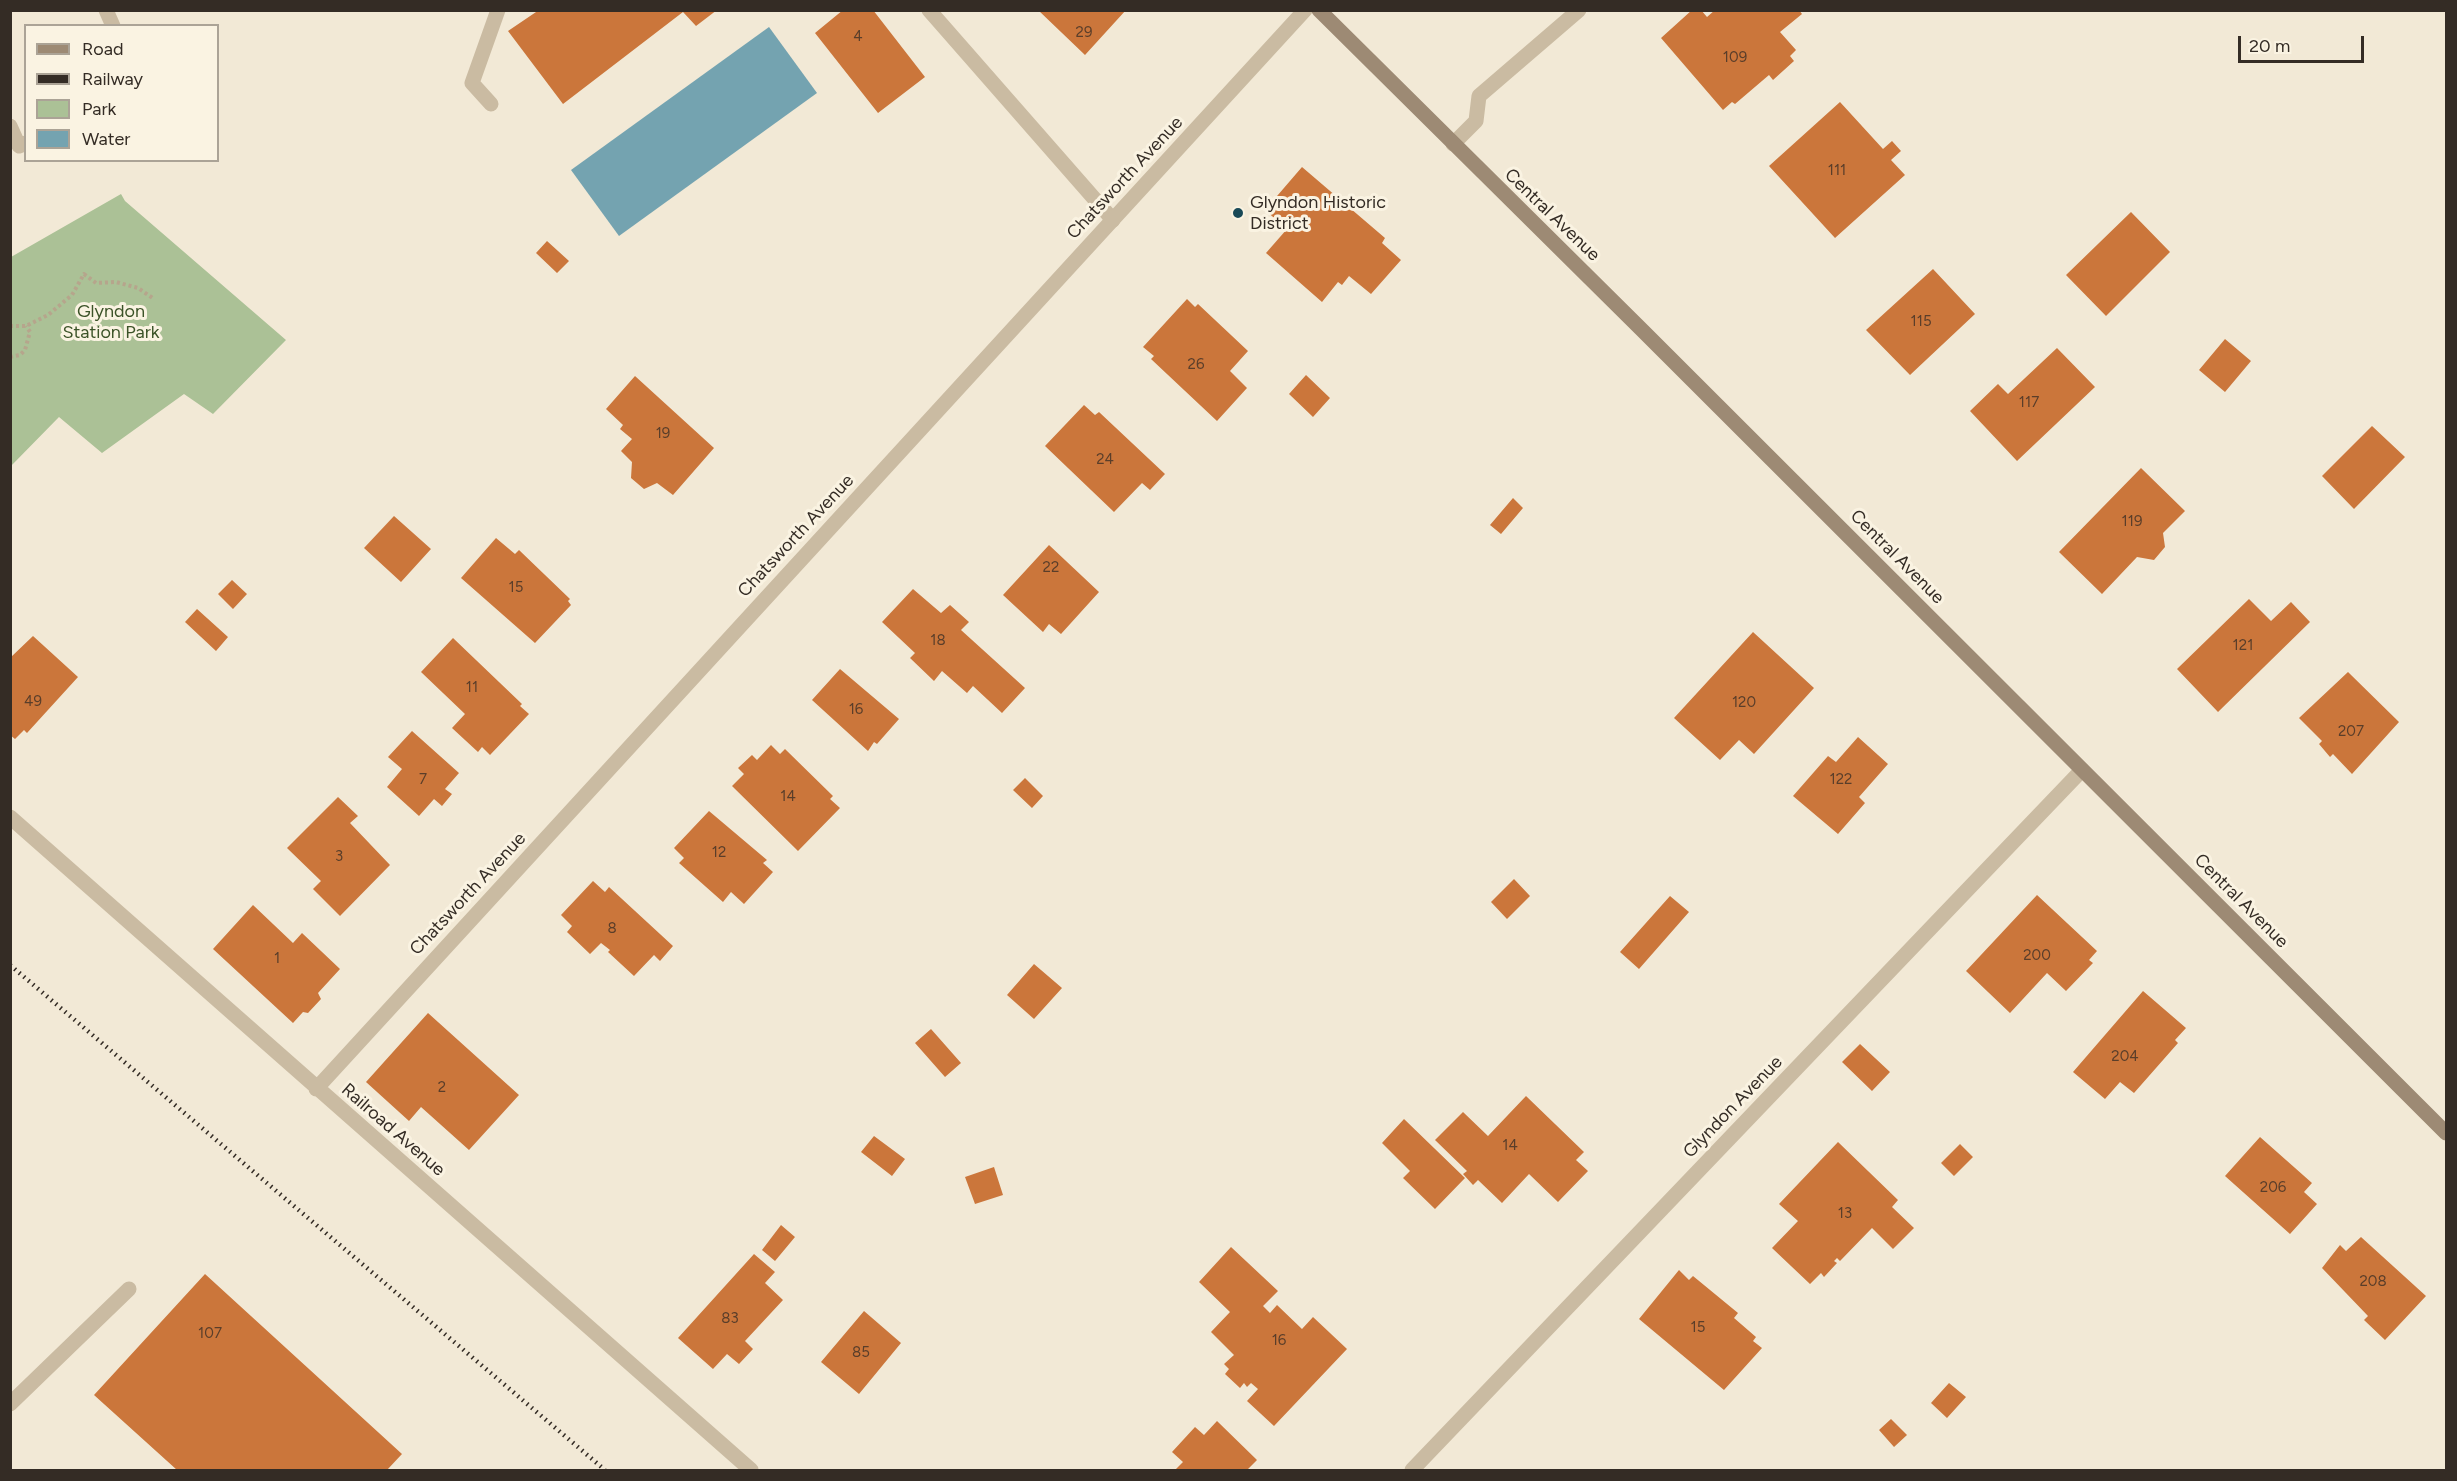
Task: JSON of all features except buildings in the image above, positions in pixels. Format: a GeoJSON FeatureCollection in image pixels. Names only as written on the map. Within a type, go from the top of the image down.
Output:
{"type":"FeatureCollection","features":[{"type":"Feature","properties":{"kind":"main road","name":"Central Avenue"},"geometry":{"type":"LineString","coordinates":[[1319,10],[2446,1133]]}},
{"type":"Feature","properties":{"kind":"street"},"geometry":{"type":"LineString","coordinates":[[106,10],[112,24]]}},
{"type":"Feature","properties":{"kind":"street"},"geometry":{"type":"LineString","coordinates":[[491,104],[472,83],[498,10]]}},
{"type":"Feature","properties":{"kind":"street"},"geometry":{"type":"LineString","coordinates":[[929,10],[1113,220]]}},
{"type":"Feature","properties":{"kind":"street","name":"Chatsworth Avenue"},"geometry":{"type":"LineString","coordinates":[[316,1089],[1305,10]]}},
{"type":"Feature","properties":{"kind":"street"},"geometry":{"type":"LineString","coordinates":[[1453,144],[1476,121],[1479,96],[1579,10]]}},
{"type":"Feature","properties":{"kind":"street"},"geometry":{"type":"LineString","coordinates":[[10,126],[19,146],[24,144]]}},
{"type":"Feature","properties":{"kind":"street","name":"Glyndon Avenue"},"geometry":{"type":"LineString","coordinates":[[1412,1470],[2082,770]]}},
{"type":"Feature","properties":{"kind":"street","name":"Railroad Avenue"},"geometry":{"type":"LineString","coordinates":[[10,817],[316,1089],[752,1470]]}},
{"type":"Feature","properties":{"kind":"street"},"geometry":{"type":"LineString","coordinates":[[10,1404],[129,1289]]}},
{"type":"Feature","properties":{"kind":"path"},"geometry":{"type":"LineString","coordinates":[[10,326],[26,326],[48,315],[72,295],[84,274],[96,283],[116,282],[138,288],[154,299]]}},
{"type":"Feature","properties":{"kind":"path"},"geometry":{"type":"LineString","coordinates":[[10,357],[20,355],[25,350],[30,332],[26,326]]}},
{"type":"Feature","properties":{"kind":"green space","name":"Glyndon Station Park"},"geometry":{"type":"Polygon","coordinates":[[[121,194],[125,201],[286,340],[213,414],[184,394],[102,453],[59,417],[11,466],[11,257],[121,194]]]}},
{"type":"Feature","properties":{"kind":"water"},"geometry":{"type":"Polygon","coordinates":[[[769,27],[817,93],[619,236],[571,170],[769,27]]]}},
{"type":"Feature","properties":{"kind":"railway"},"geometry":{"type":"LineString","coordinates":[[10,965],[605,1470]]}},
{"type":"Feature","properties":{"kind":"place","name":"Glyndon Historic District"},"geometry":{"type":"Point","coordinates":[1238,213]}}]}
